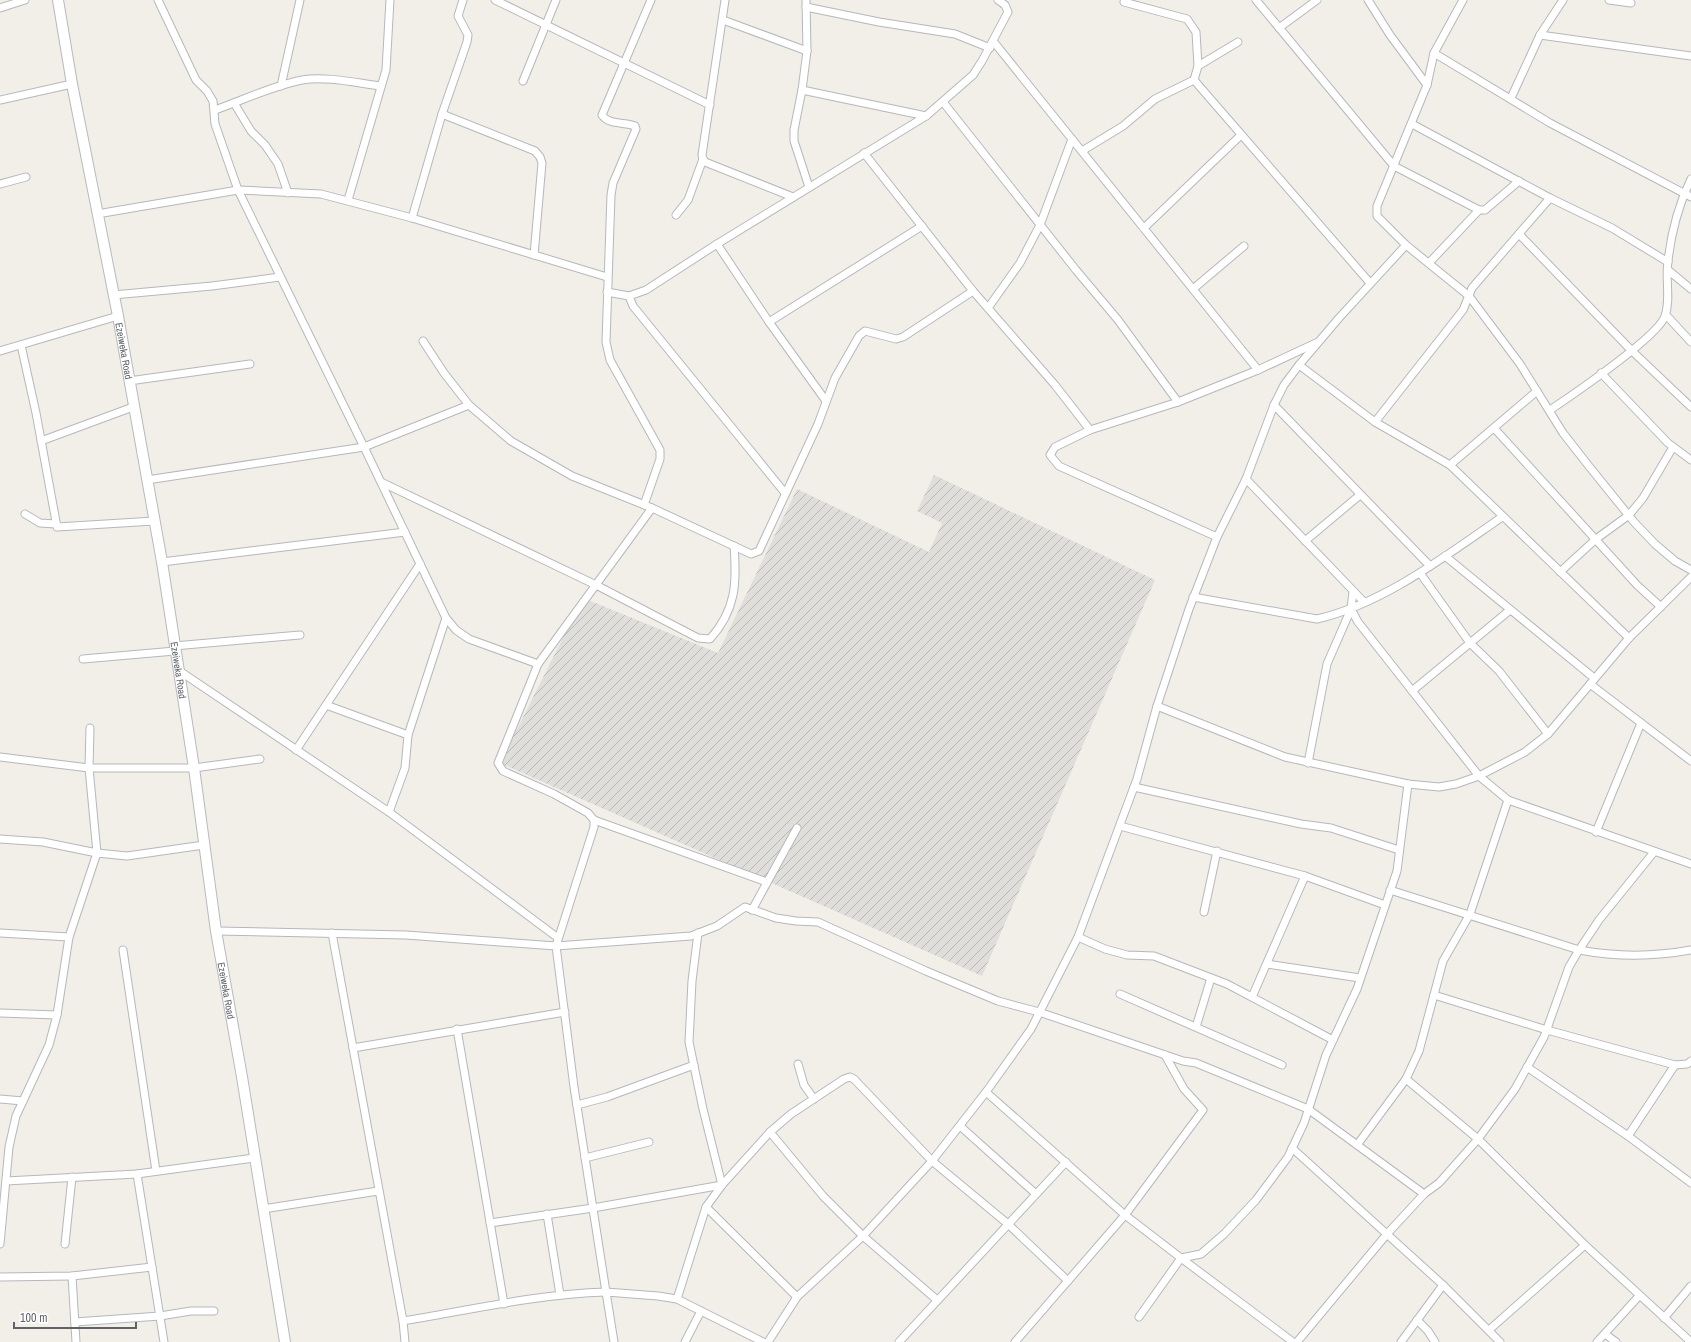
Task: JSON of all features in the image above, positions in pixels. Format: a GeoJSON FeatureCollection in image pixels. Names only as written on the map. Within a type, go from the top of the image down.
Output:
{"type":"FeatureCollection","features":[{"type":"Feature","properties":{"kind":"main road","name":"Ezeiweka Road"},"geometry":{"type":"LineString","coordinates":[[58,0],[72,84],[118,316],[133,407],[162,562],[177,669],[194,768],[216,931],[284,1342]]}},
{"type":"Feature","properties":{"kind":"street"},"geometry":{"type":"LineString","coordinates":[[0,8],[25,0]]}},
{"type":"Feature","properties":{"kind":"street"},"geometry":{"type":"LineString","coordinates":[[158,0],[196,80],[207,90],[213,101],[215,110],[215,124],[238,190],[446,618],[456,630],[469,639],[538,664]]}},
{"type":"Feature","properties":{"kind":"street"},"geometry":{"type":"LineString","coordinates":[[281,86],[300,0]]}},
{"type":"Feature","properties":{"kind":"street"},"geometry":{"type":"LineString","coordinates":[[348,200],[386,70],[390,0]]}},
{"type":"Feature","properties":{"kind":"street"},"geometry":{"type":"LineString","coordinates":[[412,218],[442,114],[468,42],[468,35],[458,16],[463,0]]}},
{"type":"Feature","properties":{"kind":"street"},"geometry":{"type":"LineString","coordinates":[[496,0],[710,105]]}},
{"type":"Feature","properties":{"kind":"street"},"geometry":{"type":"LineString","coordinates":[[523,81],[556,0]]}},
{"type":"Feature","properties":{"kind":"street"},"geometry":{"type":"LineString","coordinates":[[644,505],[660,459],[660,450],[607,353],[606,292],[613,183],[636,129],[635,126],[630,124],[608,121],[602,115],[651,0]]}},
{"type":"Feature","properties":{"kind":"street"},"geometry":{"type":"LineString","coordinates":[[676,215],[688,200],[703,159],[702,156],[725,0]]}},
{"type":"Feature","properties":{"kind":"street"},"geometry":{"type":"LineString","coordinates":[[606,292],[629,296],[646,290],[717,244],[926,116],[972,75],[992,44],[1008,12],[1005,5],[998,0]]}},
{"type":"Feature","properties":{"kind":"street"},"geometry":{"type":"LineString","coordinates":[[1256,0],[1394,166],[1479,210],[1485,210],[1520,181]]}},
{"type":"Feature","properties":{"kind":"street"},"geometry":{"type":"LineString","coordinates":[[1279,28],[1317,0]]}},
{"type":"Feature","properties":{"kind":"street"},"geometry":{"type":"LineString","coordinates":[[1368,0],[1390,35],[1427,85]]}},
{"type":"Feature","properties":{"kind":"street"},"geometry":{"type":"LineString","coordinates":[[1463,0],[1434,53],[1427,85],[1376,211],[1377,216],[1406,245],[1469,296],[1488,320],[1537,391],[1563,433],[1629,515],[1655,544],[1675,561],[1691,570]]}},
{"type":"Feature","properties":{"kind":"street"},"geometry":{"type":"LineString","coordinates":[[1511,98],[1540,35],[1563,0]]}},
{"type":"Feature","properties":{"kind":"street"},"geometry":{"type":"LineString","coordinates":[[1609,0],[1631,3]]}},
{"type":"Feature","properties":{"kind":"street"},"geometry":{"type":"LineString","coordinates":[[1082,152],[1123,126],[1155,99],[1194,80],[1198,66],[1196,32],[1187,19],[1124,2]]}},
{"type":"Feature","properties":{"kind":"street"},"geometry":{"type":"LineString","coordinates":[[809,187],[794,141],[794,130],[802,90],[807,51],[806,4],[879,22],[955,34],[992,44],[1072,139],[1258,370]]}},
{"type":"Feature","properties":{"kind":"street"},"geometry":{"type":"LineString","coordinates":[[723,20],[807,51]]}},
{"type":"Feature","properties":{"kind":"street"},"geometry":{"type":"LineString","coordinates":[[1540,35],[1691,56]]}},
{"type":"Feature","properties":{"kind":"street"},"geometry":{"type":"LineString","coordinates":[[1198,66],[1238,42]]}},
{"type":"Feature","properties":{"kind":"street"},"geometry":{"type":"LineString","coordinates":[[1434,53],[1511,98],[1550,123],[1691,197]]}},
{"type":"Feature","properties":{"kind":"street"},"geometry":{"type":"LineString","coordinates":[[215,110],[281,86],[303,80],[328,80],[381,86]]}},
{"type":"Feature","properties":{"kind":"street"},"geometry":{"type":"LineString","coordinates":[[1194,80],[1370,283]]}},
{"type":"Feature","properties":{"kind":"street"},"geometry":{"type":"LineString","coordinates":[[0,100],[72,84]]}},
{"type":"Feature","properties":{"kind":"street"},"geometry":{"type":"LineString","coordinates":[[802,90],[926,116]]}},
{"type":"Feature","properties":{"kind":"street"},"geometry":{"type":"LineString","coordinates":[[942,102],[1118,320],[1178,402]]}},
{"type":"Feature","properties":{"kind":"street"},"geometry":{"type":"LineString","coordinates":[[234,103],[251,131],[265,145],[278,164],[288,193]]}},
{"type":"Feature","properties":{"kind":"street"},"geometry":{"type":"LineString","coordinates":[[442,114],[535,151],[540,157],[542,163],[534,255]]}},
{"type":"Feature","properties":{"kind":"street"},"geometry":{"type":"LineString","coordinates":[[1412,124],[1550,198],[1612,228],[1668,262]]}},
{"type":"Feature","properties":{"kind":"street"},"geometry":{"type":"LineString","coordinates":[[1144,228],[1241,136]]}},
{"type":"Feature","properties":{"kind":"street"},"geometry":{"type":"LineString","coordinates":[[988,308],[1020,263],[1040,225],[1072,139]]}},
{"type":"Feature","properties":{"kind":"street"},"geometry":{"type":"LineString","coordinates":[[864,153],[974,291],[1055,386],[1090,430]]}},
{"type":"Feature","properties":{"kind":"street"},"geometry":{"type":"LineString","coordinates":[[703,159],[705,162],[793,197]]}},
{"type":"Feature","properties":{"kind":"street"},"geometry":{"type":"LineString","coordinates":[[0,184],[26,177]]}},
{"type":"Feature","properties":{"kind":"street"},"geometry":{"type":"LineString","coordinates":[[1550,410],[1631,350],[1660,325],[1666,315],[1668,262],[1684,194],[1691,179]]}},
{"type":"Feature","properties":{"kind":"street"},"geometry":{"type":"LineString","coordinates":[[97,214],[238,190],[321,194],[412,218],[607,277]]}},
{"type":"Feature","properties":{"kind":"street"},"geometry":{"type":"LineString","coordinates":[[1375,422],[1463,310],[1472,288],[1550,198]]}},
{"type":"Feature","properties":{"kind":"street"},"geometry":{"type":"LineString","coordinates":[[1429,263],[1475,217],[1479,210]]}},
{"type":"Feature","properties":{"kind":"street"},"geometry":{"type":"LineString","coordinates":[[769,322],[922,226]]}},
{"type":"Feature","properties":{"kind":"street"},"geometry":{"type":"LineString","coordinates":[[1519,234],[1631,350],[1691,405]]}},
{"type":"Feature","properties":{"kind":"street"},"geometry":{"type":"LineString","coordinates":[[717,244],[769,322],[826,401]]}},
{"type":"Feature","properties":{"kind":"street"},"geometry":{"type":"LineString","coordinates":[[768,1342],[797,1297],[863,1236],[932,1161],[986,1092],[1031,1029],[1078,937],[1134,787],[1157,706],[1193,597],[1217,537],[1246,479],[1274,405],[1284,385],[1299,365],[1370,283],[1406,245]]}},
{"type":"Feature","properties":{"kind":"street"},"geometry":{"type":"LineString","coordinates":[[1193,290],[1244,246]]}},
{"type":"Feature","properties":{"kind":"street"},"geometry":{"type":"LineString","coordinates":[[1668,270],[1691,289]]}},
{"type":"Feature","properties":{"kind":"street"},"geometry":{"type":"LineString","coordinates":[[113,295],[212,286],[280,277]]}},
{"type":"Feature","properties":{"kind":"street"},"geometry":{"type":"LineString","coordinates":[[423,341],[444,373],[470,405],[511,441],[565,472],[652,508],[751,554],[759,551],[818,424],[835,378],[859,336],[865,331],[896,339],[903,337],[974,291]]}},
{"type":"Feature","properties":{"kind":"street"},"geometry":{"type":"LineString","coordinates":[[629,296],[633,306],[785,493]]}},
{"type":"Feature","properties":{"kind":"street"},"geometry":{"type":"LineString","coordinates":[[1666,315],[1691,342]]}},
{"type":"Feature","properties":{"kind":"street"},"geometry":{"type":"LineString","coordinates":[[0,351],[118,316]]}},
{"type":"Feature","properties":{"kind":"street"},"geometry":{"type":"LineString","coordinates":[[1217,537],[1059,466],[1053,461],[1050,455],[1055,447],[1090,430],[1178,402],[1258,370],[1318,343]]}},
{"type":"Feature","properties":{"kind":"street"},"geometry":{"type":"LineString","coordinates":[[21,345],[41,441],[56,524]]}},
{"type":"Feature","properties":{"kind":"street"},"geometry":{"type":"LineString","coordinates":[[129,381],[250,364]]}},
{"type":"Feature","properties":{"kind":"street"},"geometry":{"type":"LineString","coordinates":[[1299,365],[1375,422],[1450,465],[1502,517],[1629,638]]}},
{"type":"Feature","properties":{"kind":"street"},"geometry":{"type":"LineString","coordinates":[[1601,373],[1674,446],[1691,460]]}},
{"type":"Feature","properties":{"kind":"street"},"geometry":{"type":"LineString","coordinates":[[1450,465],[1537,391]]}},
{"type":"Feature","properties":{"kind":"street"},"geometry":{"type":"LineString","coordinates":[[147,480],[364,447],[470,405]]}},
{"type":"Feature","properties":{"kind":"street"},"geometry":{"type":"LineString","coordinates":[[1274,405],[1430,566]]}},
{"type":"Feature","properties":{"kind":"street"},"geometry":{"type":"LineString","coordinates":[[41,441],[133,407]]}},
{"type":"Feature","properties":{"kind":"street"},"geometry":{"type":"LineString","coordinates":[[1494,428],[1637,585],[1661,606]]}},
{"type":"Feature","properties":{"kind":"street"},"geometry":{"type":"LineString","coordinates":[[1560,572],[1596,539],[1629,515],[1643,498],[1674,446]]}},
{"type":"Feature","properties":{"kind":"street"},"geometry":{"type":"LineString","coordinates":[[1246,479],[1364,602]]}},
{"type":"Feature","properties":{"kind":"street"},"geometry":{"type":"LineString","coordinates":[[381,482],[596,585],[698,638],[710,639],[720,628],[733,599],[736,573],[734,546]]}},
{"type":"Feature","properties":{"kind":"street"},"geometry":{"type":"LineString","coordinates":[[1304,541],[1360,495]]}},
{"type":"Feature","properties":{"kind":"street"},"geometry":{"type":"LineString","coordinates":[[652,508],[538,664],[498,763],[503,771],[554,794],[588,813],[594,820],[767,882]]}},
{"type":"Feature","properties":{"kind":"street"},"geometry":{"type":"LineString","coordinates":[[25,514],[40,523],[56,524],[60,527],[154,521]]}},
{"type":"Feature","properties":{"kind":"street"},"geometry":{"type":"LineString","coordinates":[[1193,597],[1317,619],[1351,609],[1420,573],[1502,517]]}},
{"type":"Feature","properties":{"kind":"street"},"geometry":{"type":"LineString","coordinates":[[162,562],[404,532]]}},
{"type":"Feature","properties":{"kind":"street"},"geometry":{"type":"LineString","coordinates":[[1445,556],[1641,723],[1691,761]]}},
{"type":"Feature","properties":{"kind":"street"},"geometry":{"type":"LineString","coordinates":[[296,750],[420,564]]}},
{"type":"Feature","properties":{"kind":"street"},"geometry":{"type":"LineString","coordinates":[[1420,573],[1470,643],[1499,671],[1548,734]]}},
{"type":"Feature","properties":{"kind":"street"},"geometry":{"type":"LineString","coordinates":[[1157,706],[1285,758],[1408,784],[1439,787],[1456,784],[1479,776],[1525,752],[1548,734],[1629,638],[1691,577]]}},
{"type":"Feature","properties":{"kind":"street"},"geometry":{"type":"LineString","coordinates":[[1308,763],[1327,664],[1351,609],[1353,591]]}},
{"type":"Feature","properties":{"kind":"street"},"geometry":{"type":"LineString","coordinates":[[1351,609],[1358,622],[1479,776],[1508,800],[1691,864]]}},
{"type":"Feature","properties":{"kind":"street"},"geometry":{"type":"LineString","coordinates":[[1412,691],[1510,610]]}},
{"type":"Feature","properties":{"kind":"street"},"geometry":{"type":"LineString","coordinates":[[389,812],[405,768],[408,736],[446,618]]}},
{"type":"Feature","properties":{"kind":"street"},"geometry":{"type":"LineString","coordinates":[[83,659],[300,635]]}},
{"type":"Feature","properties":{"kind":"street"},"geometry":{"type":"LineString","coordinates":[[177,669],[389,812],[558,938]]}},
{"type":"Feature","properties":{"kind":"street"},"geometry":{"type":"LineString","coordinates":[[326,705],[408,736]]}},
{"type":"Feature","properties":{"kind":"street"},"geometry":{"type":"LineString","coordinates":[[1596,832],[1641,723]]}},
{"type":"Feature","properties":{"kind":"street"},"geometry":{"type":"LineString","coordinates":[[0,1244],[2,1196],[6,1181],[9,1147],[23,1101],[49,1045],[57,1015],[70,937],[97,853],[89,768],[90,728]]}},
{"type":"Feature","properties":{"kind":"street"},"geometry":{"type":"LineString","coordinates":[[0,757],[89,768],[194,768],[260,759]]}},
{"type":"Feature","properties":{"kind":"street"},"geometry":{"type":"LineString","coordinates":[[1139,1317],[1181,1258],[1201,1254],[1224,1234],[1256,1200],[1288,1157],[1308,1109],[1326,1055],[1360,978],[1397,871],[1408,784]]}},
{"type":"Feature","properties":{"kind":"street"},"geometry":{"type":"LineString","coordinates":[[1134,787],[1279,820],[1332,828],[1399,850]]}},
{"type":"Feature","properties":{"kind":"street"},"geometry":{"type":"LineString","coordinates":[[1358,1145],[1406,1079],[1419,1052],[1443,961],[1470,914],[1508,800]]}},
{"type":"Feature","properties":{"kind":"street"},"geometry":{"type":"LineString","coordinates":[[594,820],[594,827],[556,946],[577,1105],[614,1342]]}},
{"type":"Feature","properties":{"kind":"street"},"geometry":{"type":"LineString","coordinates":[[1120,826],[1305,876],[1385,905]]}},
{"type":"Feature","properties":{"kind":"street"},"geometry":{"type":"LineString","coordinates":[[752,910],[797,828]]}},
{"type":"Feature","properties":{"kind":"street"},"geometry":{"type":"LineString","coordinates":[[0,839],[43,842],[97,853],[127,856],[204,845]]}},
{"type":"Feature","properties":{"kind":"street"},"geometry":{"type":"LineString","coordinates":[[1204,912],[1217,851]]}},
{"type":"Feature","properties":{"kind":"street"},"geometry":{"type":"LineString","coordinates":[[1297,1342],[1387,1234],[1424,1194],[1439,1183],[1478,1139],[1515,1089],[1547,1030],[1569,967],[1599,920],[1654,852]]}},
{"type":"Feature","properties":{"kind":"street"},"geometry":{"type":"LineString","coordinates":[[1252,997],[1305,876]]}},
{"type":"Feature","properties":{"kind":"street"},"geometry":{"type":"LineString","coordinates":[[1390,890],[1470,914],[1579,950],[1607,955],[1656,956],[1691,950]]}},
{"type":"Feature","properties":{"kind":"street"},"geometry":{"type":"LineString","coordinates":[[216,931],[406,934],[556,946],[691,936],[717,926],[745,907],[776,918],[796,922],[818,922],[926,971],[998,1001],[1039,1012],[1165,1055],[1196,1063],[1308,1109],[1424,1194]]}},
{"type":"Feature","properties":{"kind":"street"},"geometry":{"type":"LineString","coordinates":[[0,933],[70,937]]}},
{"type":"Feature","properties":{"kind":"street"},"geometry":{"type":"LineString","coordinates":[[332,933],[403,1321],[405,1342]]}},
{"type":"Feature","properties":{"kind":"street"},"geometry":{"type":"LineString","coordinates":[[698,933],[692,981],[689,1042],[703,1109],[722,1185]]}},
{"type":"Feature","properties":{"kind":"street"},"geometry":{"type":"LineString","coordinates":[[1078,937],[1105,950],[1127,955],[1154,956],[1211,978],[1252,997],[1333,1040]]}},
{"type":"Feature","properties":{"kind":"street"},"geometry":{"type":"LineString","coordinates":[[123,950],[156,1171]]}},
{"type":"Feature","properties":{"kind":"street"},"geometry":{"type":"LineString","coordinates":[[1267,964],[1360,978]]}},
{"type":"Feature","properties":{"kind":"street"},"geometry":{"type":"LineString","coordinates":[[1196,1027],[1211,978]]}},
{"type":"Feature","properties":{"kind":"street"},"geometry":{"type":"LineString","coordinates":[[1120,994],[1282,1065]]}},
{"type":"Feature","properties":{"kind":"street"},"geometry":{"type":"LineString","coordinates":[[1434,995],[1547,1030],[1675,1065],[1687,1064],[1691,1061]]}},
{"type":"Feature","properties":{"kind":"street"},"geometry":{"type":"LineString","coordinates":[[353,1048],[457,1029],[565,1012]]}},
{"type":"Feature","properties":{"kind":"street"},"geometry":{"type":"LineString","coordinates":[[0,1013],[57,1015]]}},
{"type":"Feature","properties":{"kind":"street"},"geometry":{"type":"LineString","coordinates":[[457,1029],[504,1304]]}},
{"type":"Feature","properties":{"kind":"street"},"geometry":{"type":"LineString","coordinates":[[1015,1342],[1125,1215],[1203,1110],[1184,1089],[1165,1055]]}},
{"type":"Feature","properties":{"kind":"street"},"geometry":{"type":"LineString","coordinates":[[798,1064],[804,1085],[814,1099]]}},
{"type":"Feature","properties":{"kind":"street"},"geometry":{"type":"LineString","coordinates":[[577,1105],[607,1097],[694,1065]]}},
{"type":"Feature","properties":{"kind":"street"},"geometry":{"type":"LineString","coordinates":[[1628,1136],[1675,1065]]}},
{"type":"Feature","properties":{"kind":"street"},"geometry":{"type":"LineString","coordinates":[[1528,1067],[1628,1136],[1691,1183]]}},
{"type":"Feature","properties":{"kind":"street"},"geometry":{"type":"LineString","coordinates":[[677,1299],[706,1207],[722,1185],[770,1132],[791,1114],[844,1079],[850,1077],[854,1079],[932,1161],[1008,1224],[1068,1281]]}},
{"type":"Feature","properties":{"kind":"street"},"geometry":{"type":"LineString","coordinates":[[1406,1079],[1478,1139],[1585,1245],[1690,1342]]}},
{"type":"Feature","properties":{"kind":"street"},"geometry":{"type":"LineString","coordinates":[[986,1092],[1125,1215],[1293,1342]]}},
{"type":"Feature","properties":{"kind":"street"},"geometry":{"type":"LineString","coordinates":[[0,1099],[23,1101]]}},
{"type":"Feature","properties":{"kind":"street"},"geometry":{"type":"LineString","coordinates":[[960,1126],[1036,1194]]}},
{"type":"Feature","properties":{"kind":"street"},"geometry":{"type":"LineString","coordinates":[[770,1132],[823,1196],[863,1236],[937,1300]]}},
{"type":"Feature","properties":{"kind":"street"},"geometry":{"type":"LineString","coordinates":[[586,1158],[649,1142]]}},
{"type":"Feature","properties":{"kind":"street"},"geometry":{"type":"LineString","coordinates":[[1292,1148],[1443,1285],[1500,1342]]}},
{"type":"Feature","properties":{"kind":"street"},"geometry":{"type":"LineString","coordinates":[[6,1181],[137,1174],[254,1158]]}},
{"type":"Feature","properties":{"kind":"street"},"geometry":{"type":"LineString","coordinates":[[899,1342],[1066,1162]]}},
{"type":"Feature","properties":{"kind":"street"},"geometry":{"type":"LineString","coordinates":[[137,1174],[164,1342]]}},
{"type":"Feature","properties":{"kind":"street"},"geometry":{"type":"LineString","coordinates":[[65,1244],[72,1177]]}},
{"type":"Feature","properties":{"kind":"street"},"geometry":{"type":"LineString","coordinates":[[490,1223],[593,1208],[722,1185]]}},
{"type":"Feature","properties":{"kind":"street"},"geometry":{"type":"LineString","coordinates":[[263,1209],[378,1191]]}},
{"type":"Feature","properties":{"kind":"street"},"geometry":{"type":"LineString","coordinates":[[706,1207],[797,1297]]}},
{"type":"Feature","properties":{"kind":"street"},"geometry":{"type":"LineString","coordinates":[[547,1214],[560,1295]]}},
{"type":"Feature","properties":{"kind":"street"},"geometry":{"type":"LineString","coordinates":[[1489,1330],[1585,1245]]}},
{"type":"Feature","properties":{"kind":"street"},"geometry":{"type":"LineString","coordinates":[[0,1277],[72,1276],[152,1267]]}},
{"type":"Feature","properties":{"kind":"street"},"geometry":{"type":"LineString","coordinates":[[72,1276],[76,1342]]}},
{"type":"Feature","properties":{"kind":"street"},"geometry":{"type":"LineString","coordinates":[[1401,1342],[1443,1285]]}},
{"type":"Feature","properties":{"kind":"street"},"geometry":{"type":"LineString","coordinates":[[1664,1318],[1691,1286]]}},
{"type":"Feature","properties":{"kind":"street"},"geometry":{"type":"LineString","coordinates":[[403,1321],[560,1295],[606,1292],[677,1299],[763,1342]]}},
{"type":"Feature","properties":{"kind":"street"},"geometry":{"type":"LineString","coordinates":[[1597,1342],[1640,1296]]}},
{"type":"Feature","properties":{"kind":"street"},"geometry":{"type":"LineString","coordinates":[[75,1322],[160,1316],[191,1311],[214,1311]]}},
{"type":"Feature","properties":{"kind":"street"},"geometry":{"type":"LineString","coordinates":[[685,1342],[701,1311]]}},
{"type":"Feature","properties":{"kind":"street"},"geometry":{"type":"LineString","coordinates":[[1417,1320],[1428,1331],[1435,1342]]}},
{"type":"Feature","properties":{"kind":"street"},"geometry":{"type":"LineString","coordinates":[[1605,1334],[1616,1342]]}},
{"type":"Feature","properties":{"kind":"shaded area"},"geometry":{"type":"Polygon","coordinates":[[[934,475],[1155,580],[982,976],[500,763],[583,598],[718,653],[797,489],[929,552],[942,523],[917,511],[934,475]]]}}]}
